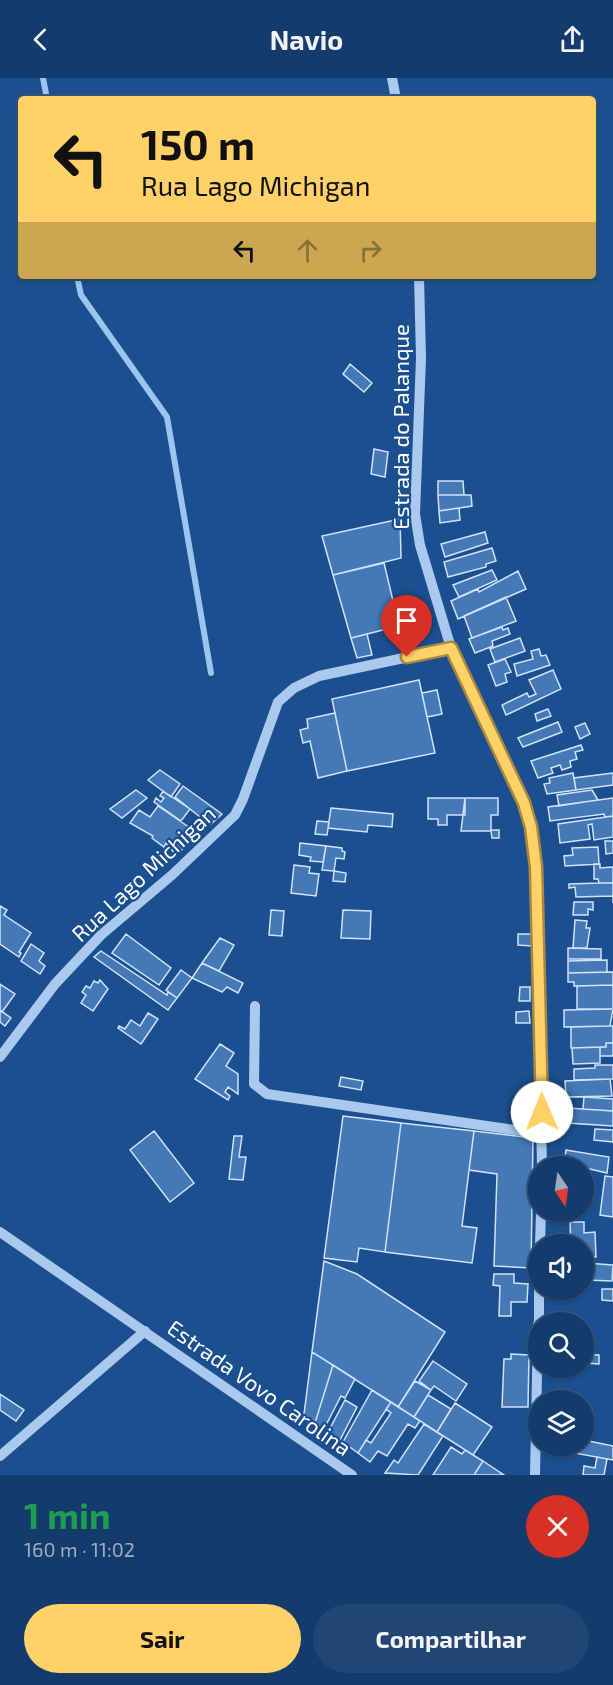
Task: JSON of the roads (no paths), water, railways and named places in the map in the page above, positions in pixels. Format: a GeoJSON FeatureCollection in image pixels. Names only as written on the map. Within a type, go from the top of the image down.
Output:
{"type":"FeatureCollection","features":[{"type":"Feature","properties":{"kind":"street"},"geometry":{"type":"LineString","coordinates":[[392,78],[395,96]]}},
{"type":"Feature","properties":{"kind":"street","name":"Estrada do Palanque"},"geometry":{"type":"LineString","coordinates":[[419,279],[421,388],[415,514],[425,565],[451,648],[524,803],[531,827],[536,867],[542,1156]]}},
{"type":"Feature","properties":{"kind":"street","name":"Rua Lago Michigan"},"geometry":{"type":"LineString","coordinates":[[0,1057],[55,984],[101,935],[172,875],[235,815],[278,702],[294,688],[319,676],[451,648]]}},
{"type":"Feature","properties":{"kind":"street"},"geometry":{"type":"LineString","coordinates":[[255,1006],[252,1068],[254,1084],[267,1094],[542,1134]]}},
{"type":"Feature","properties":{"kind":"street","name":"Estrada Vovo Carolina"},"geometry":{"type":"LineString","coordinates":[[0,1232],[352,1475]]}},
{"type":"Feature","properties":{"kind":"street"},"geometry":{"type":"LineString","coordinates":[[0,1456],[145,1332]]}},
{"type":"Feature","properties":{"kind":"street"},"geometry":{"type":"LineString","coordinates":[[535,1475],[537,1378]]}},
{"type":"Feature","properties":{"kind":"waterway"},"geometry":{"type":"LineString","coordinates":[[43,78],[46,96]]}},
{"type":"Feature","properties":{"kind":"waterway"},"geometry":{"type":"LineString","coordinates":[[78,279],[81,295],[167,417],[211,673]]}}]}
